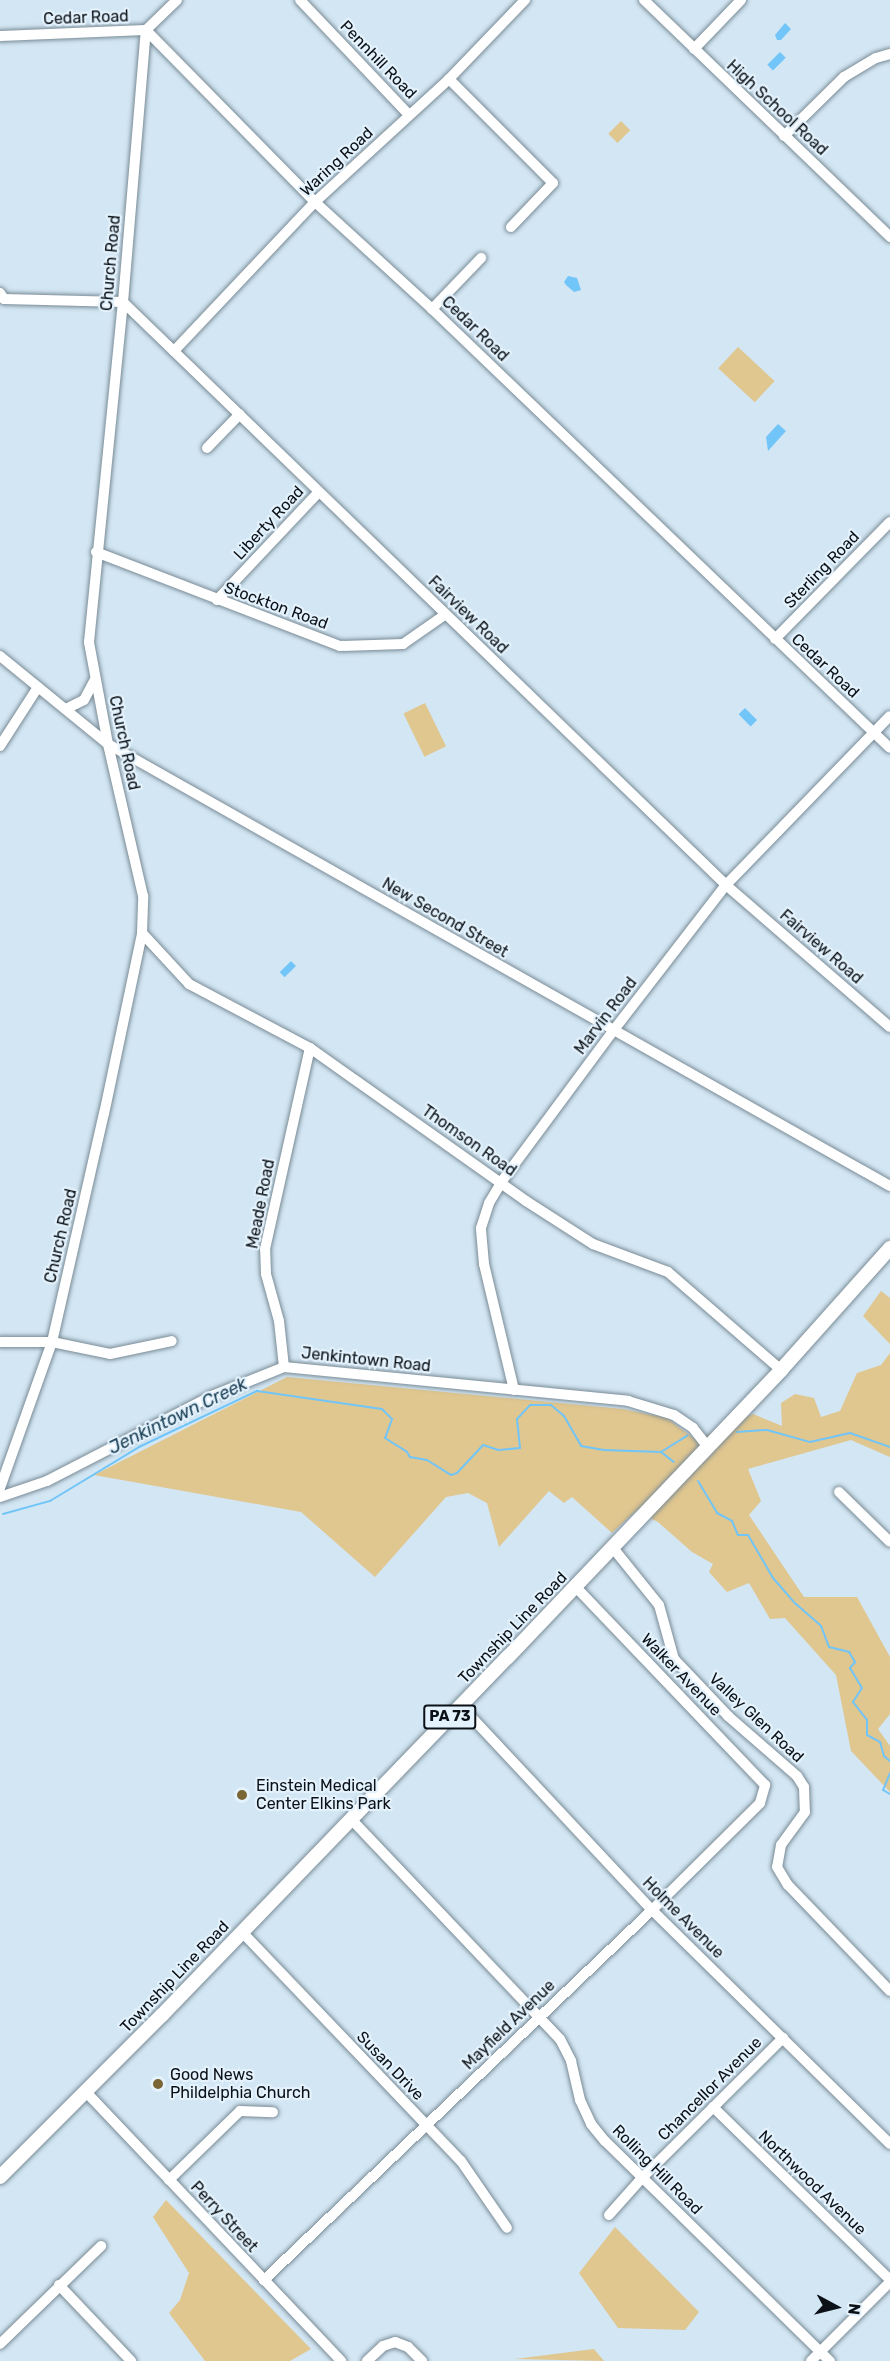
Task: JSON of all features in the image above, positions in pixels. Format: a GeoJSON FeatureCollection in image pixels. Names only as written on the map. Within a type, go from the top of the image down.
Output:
{"type":"FeatureCollection","features":[{"type":"Feature","properties":{"kind":"main road","name":"Township Line Road"},"geometry":{"type":"LineString","coordinates":[[0,2177],[242,1932],[613,1548],[781,1370],[890,1248]]}},
{"type":"Feature","properties":{"kind":"street"},"geometry":{"type":"LineString","coordinates":[[146,30],[177,0]]}},
{"type":"Feature","properties":{"kind":"street","name":"Pennhill Road"},"geometry":{"type":"LineString","coordinates":[[300,0],[410,115]]}},
{"type":"Feature","properties":{"kind":"street","name":"Waring Road"},"geometry":{"type":"LineString","coordinates":[[174,351],[315,202],[449,79],[525,0]]}},
{"type":"Feature","properties":{"kind":"street","name":"High School Road"},"geometry":{"type":"LineString","coordinates":[[644,0],[890,237]]}},
{"type":"Feature","properties":{"kind":"street"},"geometry":{"type":"LineString","coordinates":[[694,49],[741,0]]}},
{"type":"Feature","properties":{"kind":"street","name":"Cedar Road"},"geometry":{"type":"LineString","coordinates":[[0,36],[146,30],[315,202],[432,309],[890,748]]}},
{"type":"Feature","properties":{"kind":"street","name":"Church Road"},"geometry":{"type":"LineString","coordinates":[[0,1488],[52,1342],[142,933],[143,896],[108,744],[89,642],[96,552],[123,303],[146,30]]}},
{"type":"Feature","properties":{"kind":"street"},"geometry":{"type":"LineString","coordinates":[[784,136],[844,77],[876,58],[890,54]]}},
{"type":"Feature","properties":{"kind":"street"},"geometry":{"type":"LineString","coordinates":[[449,79],[553,183],[511,227]]}},
{"type":"Feature","properties":{"kind":"street"},"geometry":{"type":"LineString","coordinates":[[432,309],[481,258]]}},
{"type":"Feature","properties":{"kind":"street"},"geometry":{"type":"LineString","coordinates":[[0,293],[4,298],[123,303]]}},
{"type":"Feature","properties":{"kind":"street","name":"Fairview Road"},"geometry":{"type":"LineString","coordinates":[[123,303],[726,885],[890,1027]]}},
{"type":"Feature","properties":{"kind":"street"},"geometry":{"type":"LineString","coordinates":[[207,448],[240,414]]}},
{"type":"Feature","properties":{"kind":"street","name":"Liberty Road"},"geometry":{"type":"LineString","coordinates":[[217,600],[318,493]]}},
{"type":"Feature","properties":{"kind":"street","name":"Sterling Road"},"geometry":{"type":"LineString","coordinates":[[775,639],[890,522]]}},
{"type":"Feature","properties":{"kind":"street","name":"Stockton Road"},"geometry":{"type":"LineString","coordinates":[[96,552],[340,646],[403,644],[446,614]]}},
{"type":"Feature","properties":{"kind":"street","name":"New Second Street"},"geometry":{"type":"LineString","coordinates":[[0,656],[108,744],[890,1186]]}},
{"type":"Feature","properties":{"kind":"street"},"geometry":{"type":"LineString","coordinates":[[66,709],[84,700],[95,678]]}},
{"type":"Feature","properties":{"kind":"street"},"geometry":{"type":"LineString","coordinates":[[0,746],[38,687]]}},
{"type":"Feature","properties":{"kind":"street","name":"Marvin Road"},"geometry":{"type":"LineString","coordinates":[[514,1390],[484,1264],[481,1228],[489,1203],[502,1181],[613,1030],[726,885],[890,716]]}},
{"type":"Feature","properties":{"kind":"street","name":"Thomson Road"},"geometry":{"type":"LineString","coordinates":[[142,933],[189,984],[310,1048],[502,1181],[526,1201],[593,1244],[668,1272],[781,1370]]}},
{"type":"Feature","properties":{"kind":"street","name":"Meade Road"},"geometry":{"type":"LineString","coordinates":[[284,1367],[279,1321],[266,1274],[265,1249],[310,1048]]}},
{"type":"Feature","properties":{"kind":"street"},"geometry":{"type":"LineString","coordinates":[[0,1342],[52,1342],[110,1354],[172,1341]]}},
{"type":"Feature","properties":{"kind":"street","name":"Jenkintown Road"},"geometry":{"type":"LineString","coordinates":[[0,1497],[47,1481],[212,1396],[284,1367],[628,1401],[674,1414],[693,1428],[707,1446]]}},
{"type":"Feature","properties":{"kind":"street"},"geometry":{"type":"LineString","coordinates":[[839,1492],[890,1542]]}},
{"type":"Feature","properties":{"kind":"street","name":"Valley Glen Road"},"geometry":{"type":"LineString","coordinates":[[613,1548],[659,1605],[674,1659],[728,1716],[797,1776],[804,1787],[805,1812],[781,1845],[777,1867],[789,1885],[890,1991]]}},
{"type":"Feature","properties":{"kind":"street","name":"Walker Avenue"},"geometry":{"type":"LineString","coordinates":[[575,1586],[765,1785]]}},
{"type":"Feature","properties":{"kind":"street","name":"Holme Avenue"},"geometry":{"type":"LineString","coordinates":[[461,1706],[652,1910],[890,2144]]}},
{"type":"Feature","properties":{"kind":"street","name":"Mayfield Avenue"},"geometry":{"type":"LineString","coordinates":[[264,2280],[652,1910],[760,1803],[765,1785]]}},
{"type":"Feature","properties":{"kind":"street","name":"Rolling Hill Road"},"geometry":{"type":"LineString","coordinates":[[351,1819],[560,2039],[571,2061],[580,2100],[591,2124],[642,2178],[830,2361]]}},
{"type":"Feature","properties":{"kind":"street","name":"Susan Drive"},"geometry":{"type":"LineString","coordinates":[[242,1932],[460,2161],[507,2228]]}},
{"type":"Feature","properties":{"kind":"street","name":"Chancellor Avenue"},"geometry":{"type":"LineString","coordinates":[[609,2215],[642,2178],[783,2037]]}},
{"type":"Feature","properties":{"kind":"street","name":"Perry Street"},"geometry":{"type":"LineString","coordinates":[[86,2092],[341,2361]]}},
{"type":"Feature","properties":{"kind":"street","name":"Northwood Avenue"},"geometry":{"type":"LineString","coordinates":[[713,2107],[890,2281]]}},
{"type":"Feature","properties":{"kind":"street"},"geometry":{"type":"LineString","coordinates":[[169,2180],[240,2111],[273,2112]]}},
{"type":"Feature","properties":{"kind":"street"},"geometry":{"type":"LineString","coordinates":[[0,2344],[101,2246]]}},
{"type":"Feature","properties":{"kind":"street"},"geometry":{"type":"LineString","coordinates":[[811,2361],[890,2281]]}},
{"type":"Feature","properties":{"kind":"street"},"geometry":{"type":"LineString","coordinates":[[59,2285],[131,2361]]}},
{"type":"Feature","properties":{"kind":"street"},"geometry":{"type":"LineString","coordinates":[[367,2361],[384,2346],[395,2342],[408,2347],[422,2361]]}},
{"type":"Feature","properties":{"kind":"shaded area"},"geometry":{"type":"Polygon","coordinates":[[[621,121],[630,130],[617,143],[608,134],[621,121]]]}},
{"type":"Feature","properties":{"kind":"shaded area"},"geometry":{"type":"Polygon","coordinates":[[[738,347],[775,381],[755,402],[718,368],[738,347]]]}},
{"type":"Feature","properties":{"kind":"shaded area"},"geometry":{"type":"Polygon","coordinates":[[[425,703],[446,746],[424,757],[403,714],[425,703]]]}},
{"type":"Feature","properties":{"kind":"shaded area"},"geometry":{"type":"Polygon","coordinates":[[[881,1291],[890,1298],[890,1344],[863,1316],[881,1291]]]}},
{"type":"Feature","properties":{"kind":"shaded area"},"geometry":{"type":"Polygon","coordinates":[[[890,1353],[890,1457],[851,1440],[748,1469],[761,1501],[749,1515],[804,1597],[857,1597],[890,1657],[890,1714],[878,1729],[890,1746],[890,1792],[851,1751],[836,1675],[785,1618],[770,1619],[749,1583],[727,1592],[709,1572],[713,1564],[692,1552],[658,1522],[636,1511],[612,1533],[572,1497],[564,1503],[549,1491],[499,1547],[487,1503],[468,1493],[446,1497],[375,1577],[301,1512],[94,1475],[287,1377],[623,1409],[667,1418],[696,1440],[753,1414],[782,1426],[781,1403],[795,1394],[814,1398],[821,1417],[840,1411],[857,1373],[881,1365],[890,1353]]]}},
{"type":"Feature","properties":{"kind":"shaded area"},"geometry":{"type":"Polygon","coordinates":[[[166,2200],[311,2349],[290,2361],[205,2361],[169,2313],[180,2300],[189,2273],[153,2217],[166,2200]]]}},
{"type":"Feature","properties":{"kind":"shaded area"},"geometry":{"type":"Polygon","coordinates":[[[615,2227],[699,2312],[685,2330],[618,2328],[579,2273],[615,2227]]]}},
{"type":"Feature","properties":{"kind":"shaded area"},"geometry":{"type":"Polygon","coordinates":[[[594,2349],[604,2361],[515,2359],[594,2349]]]}},
{"type":"Feature","properties":{"kind":"water"},"geometry":{"type":"Polygon","coordinates":[[[785,23],[791,29],[781,40],[777,40],[775,35],[785,23]]]}},
{"type":"Feature","properties":{"kind":"water"},"geometry":{"type":"Polygon","coordinates":[[[780,52],[786,58],[773,70],[767,65],[780,52]]]}},
{"type":"Feature","properties":{"kind":"water"},"geometry":{"type":"Polygon","coordinates":[[[568,276],[577,278],[581,290],[574,292],[566,285],[564,282],[568,276]]]}},
{"type":"Feature","properties":{"kind":"water"},"geometry":{"type":"Polygon","coordinates":[[[778,424],[786,431],[768,451],[766,437],[778,424]]]}},
{"type":"Feature","properties":{"kind":"water"},"geometry":{"type":"Polygon","coordinates":[[[745,708],[757,720],[751,726],[739,714],[745,708]]]}},
{"type":"Feature","properties":{"kind":"water"},"geometry":{"type":"Polygon","coordinates":[[[291,961],[296,966],[285,977],[280,972],[291,961]]]}},
{"type":"Feature","properties":{"kind":"waterway","name":"Jenkintown Creek"},"geometry":{"type":"LineString","coordinates":[[3,1514],[50,1501],[139,1447],[257,1391],[382,1409],[392,1419],[385,1438],[407,1452],[410,1457],[427,1460],[451,1475],[457,1473],[483,1445],[498,1450],[520,1448],[517,1419],[530,1405],[551,1405],[564,1416],[581,1446],[604,1450],[661,1452],[687,1436]]}},
{"type":"Feature","properties":{"kind":"waterway","name":"Jenkintown Creek"},"geometry":{"type":"LineString","coordinates":[[737,1432],[767,1430],[810,1442],[850,1433],[890,1447]]}},
{"type":"Feature","properties":{"kind":"waterway"},"geometry":{"type":"LineString","coordinates":[[661,1452],[674,1462]]}},
{"type":"Feature","properties":{"kind":"waterway"},"geometry":{"type":"LineString","coordinates":[[698,1481],[717,1513],[732,1521],[738,1535],[748,1535],[773,1578],[796,1604],[821,1626],[829,1647],[849,1652],[855,1662],[850,1668],[862,1688],[853,1702],[867,1720],[867,1735],[880,1742],[884,1756],[890,1761]]}},
{"type":"Feature","properties":{"kind":"waterway"},"geometry":{"type":"LineString","coordinates":[[890,1773],[883,1790],[890,1794]]}},
{"type":"Feature","properties":{"kind":"place","name":"Einstein Medical Center Elkins Park"},"geometry":{"type":"Point","coordinates":[242,1795]}},
{"type":"Feature","properties":{"kind":"place","name":"Good News Phildelphia Church"},"geometry":{"type":"Point","coordinates":[158,2084]}}]}
